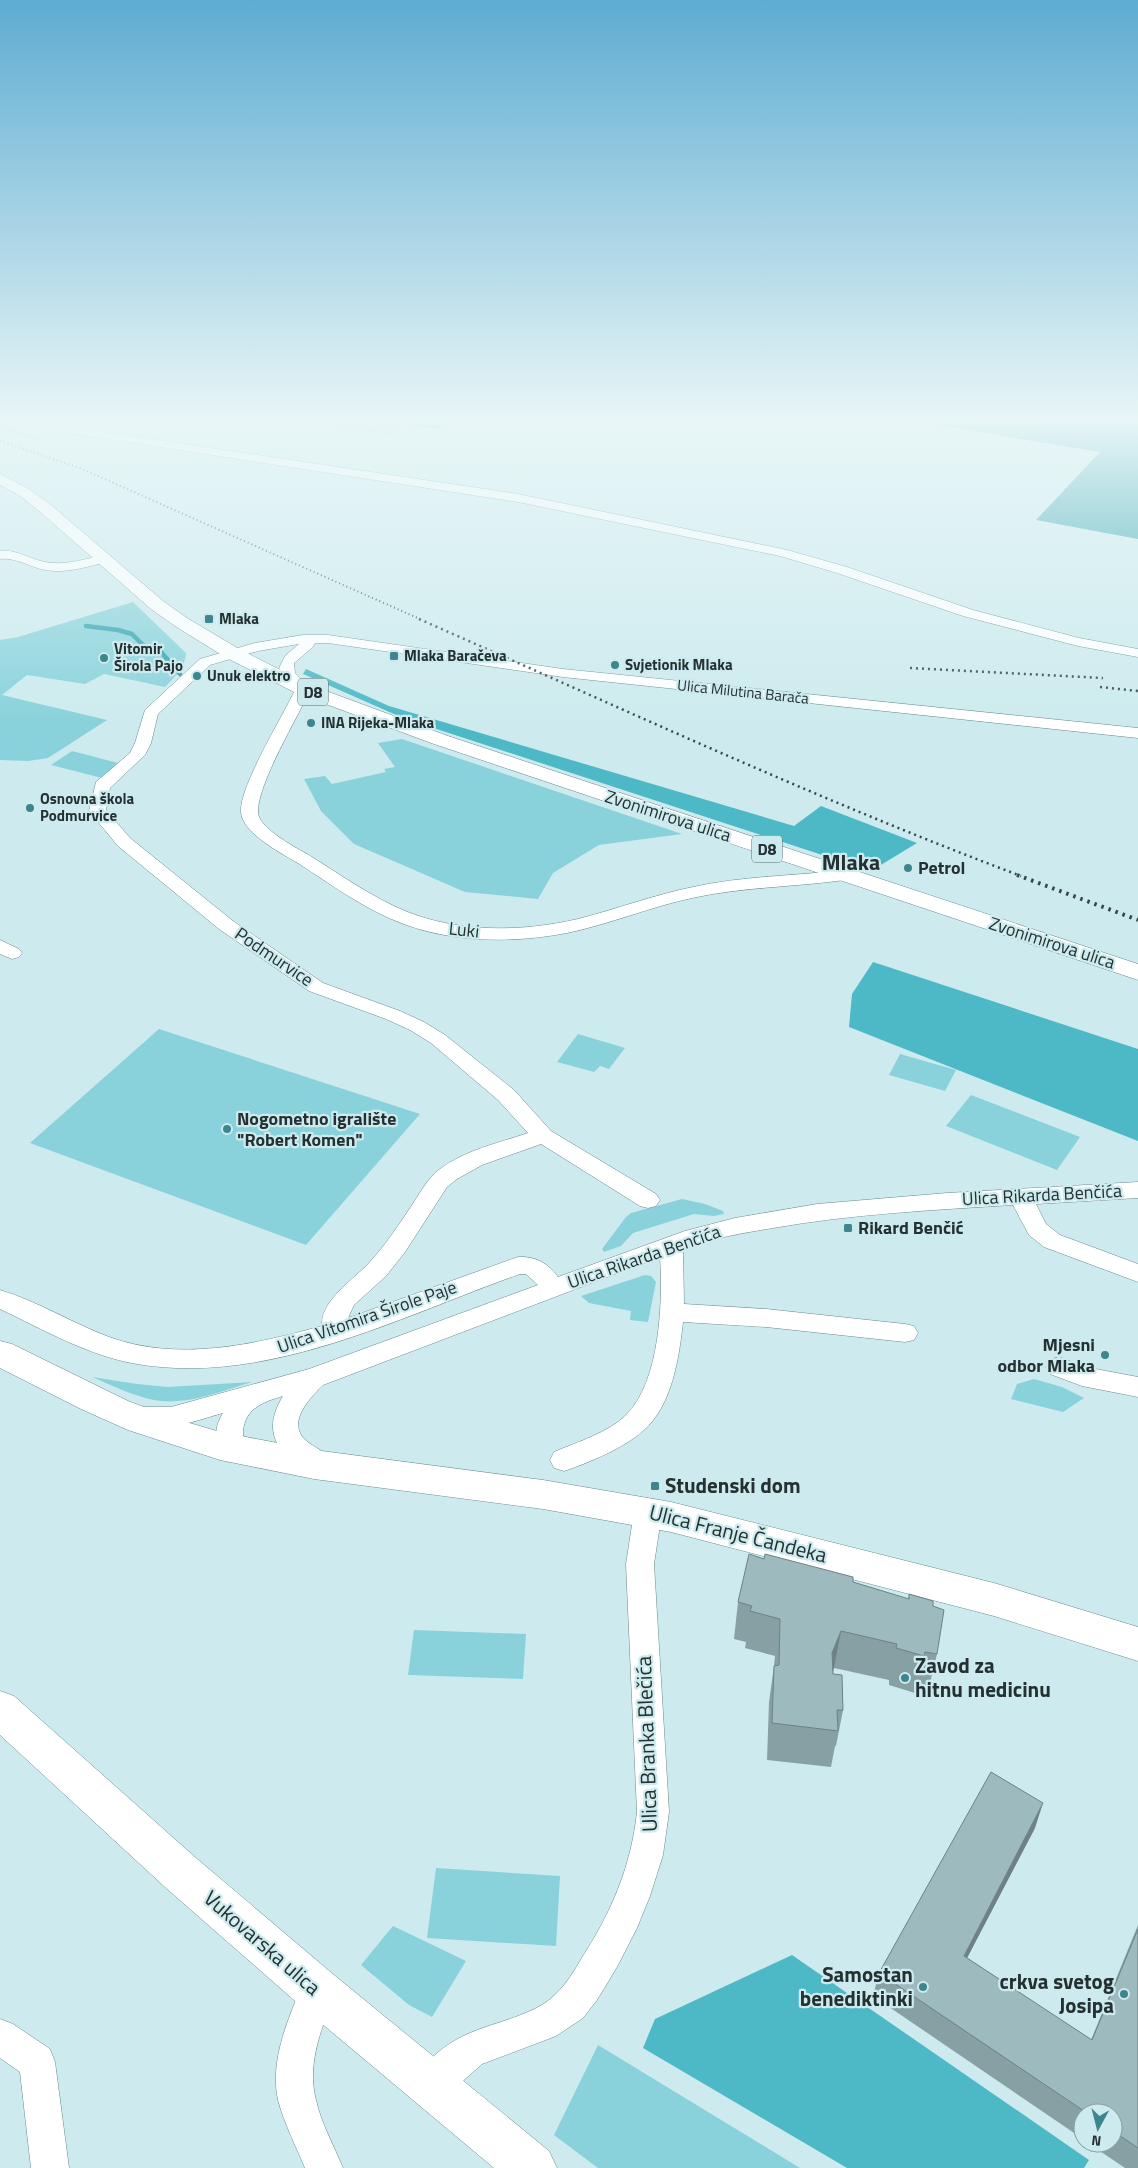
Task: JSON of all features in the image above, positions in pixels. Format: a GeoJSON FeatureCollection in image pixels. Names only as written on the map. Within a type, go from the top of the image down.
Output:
{"type":"FeatureCollection","features":[{"type":"Feature","properties":{"kind":"main road","name":"D8"},"geometry":{"type":"LineString","coordinates":[[63,522],[106,558],[157,605],[232,653]]}},
{"type":"Feature","properties":{"kind":"main road","name":"Zvonimirova ulica"},"geometry":{"type":"LineString","coordinates":[[232,653],[302,688],[423,734],[1138,972]]}},
{"type":"Feature","properties":{"kind":"main road","name":"Ulica Franje Čandeka"},"geometry":{"type":"LineString","coordinates":[[0,1353],[84,1397],[129,1417],[188,1437],[243,1452],[328,1467],[554,1496],[648,1512],[744,1533],[1027,1608],[1138,1644]]}},
{"type":"Feature","properties":{"kind":"main road","name":"Vukovarska ulica"},"geometry":{"type":"LineString","coordinates":[[0,1709],[181,1873],[318,1991],[532,2168]]}},
{"type":"Feature","properties":{"kind":"street"},"geometry":{"type":"LineString","coordinates":[[634,522],[782,553],[842,570],[968,613],[1041,633],[1138,653]]}},
{"type":"Feature","properties":{"kind":"street"},"geometry":{"type":"LineString","coordinates":[[0,555],[10,553],[42,566],[63,568],[106,558]]}},
{"type":"Feature","properties":{"kind":"street","name":"Ulica Milutina Barača"},"geometry":{"type":"LineString","coordinates":[[232,653],[268,643],[307,638],[328,639],[554,672],[1138,733]]}},
{"type":"Feature","properties":{"kind":"street"},"geometry":{"type":"LineString","coordinates":[[232,653],[260,652],[308,644],[353,643]]}},
{"type":"Feature","properties":{"kind":"street"},"geometry":{"type":"LineString","coordinates":[[302,688],[290,677],[287,666],[290,657],[308,644]]}},
{"type":"Feature","properties":{"kind":"street","name":"Podmurvice"},"geometry":{"type":"LineString","coordinates":[[232,653],[206,662],[154,708],[149,718],[143,743],[137,755],[103,784],[97,811],[124,842],[226,925],[316,987],[393,1015],[417,1026],[438,1039],[506,1094],[543,1136],[648,1200]]}},
{"type":"Feature","properties":{"kind":"street","name":"Luki"},"geometry":{"type":"LineString","coordinates":[[302,688],[253,794],[250,803],[250,816],[260,830],[343,884],[378,905],[414,921],[447,929],[477,932],[538,931],[567,927],[663,899],[708,889],[845,875]]}},
{"type":"Feature","properties":{"kind":"street"},"geometry":{"type":"LineString","coordinates":[[335,1331],[334,1321],[344,1300],[377,1270],[397,1246],[439,1182],[447,1173],[464,1163],[543,1136]]}},
{"type":"Feature","properties":{"kind":"street","name":"Ulica Rikarda Benčića"},"geometry":{"type":"LineString","coordinates":[[129,1417],[171,1417],[314,1378],[671,1244],[735,1226],[817,1212],[1020,1196],[1138,1190]]}},
{"type":"Feature","properties":{"kind":"street"},"geometry":{"type":"LineString","coordinates":[[1020,1196],[1037,1228],[1052,1241],[1138,1273]]}},
{"type":"Feature","properties":{"kind":"street"},"geometry":{"type":"LineString","coordinates":[[564,1460],[634,1424],[644,1414],[652,1400],[664,1365],[672,1312],[674,1275],[671,1244]]}},
{"type":"Feature","properties":{"kind":"street","name":"Ulica Vitomira Širole Paje"},"geometry":{"type":"LineString","coordinates":[[0,1299],[105,1345],[138,1355],[165,1359],[201,1360],[243,1356],[335,1331],[518,1266],[528,1266],[539,1270],[553,1288]]}},
{"type":"Feature","properties":{"kind":"street"},"geometry":{"type":"LineString","coordinates":[[672,1312],[766,1318],[905,1333]]}},
{"type":"Feature","properties":{"kind":"street"},"geometry":{"type":"LineString","coordinates":[[1059,1367],[1082,1376],[1138,1387]]}},
{"type":"Feature","properties":{"kind":"street","name":"Ulica Franje Čandeka"},"geometry":{"type":"LineString","coordinates":[[314,1378],[304,1387],[292,1403],[286,1419],[286,1429],[289,1440],[295,1447],[328,1467]]}},
{"type":"Feature","properties":{"kind":"street"},"geometry":{"type":"LineString","coordinates":[[243,1452],[232,1442],[230,1430],[235,1416],[254,1393]]}},
{"type":"Feature","properties":{"kind":"street","name":"Ulica Branka Blečića"},"geometry":{"type":"LineString","coordinates":[[432,2084],[468,2052],[544,2023],[566,2009],[584,1987],[610,1946],[637,1889],[648,1851],[653,1812],[640,1564],[648,1512]]}},
{"type":"Feature","properties":{"kind":"street"},"geometry":{"type":"LineString","coordinates":[[318,1991],[299,2044],[295,2072],[297,2098],[324,2168]]}},
{"type":"Feature","properties":{"kind":"street"},"geometry":{"type":"LineString","coordinates":[[0,2037],[36,2062],[50,2168]]}},
{"type":"Feature","properties":{"kind":"shaded area"},"geometry":{"type":"Polygon","coordinates":[[[1048,522],[1138,522],[1138,539],[1048,522]]]}},
{"type":"Feature","properties":{"kind":"shaded area"},"geometry":{"type":"Polygon","coordinates":[[[133,602],[186,653],[182,668],[176,676],[165,687],[104,674],[85,684],[27,675],[2,695],[107,720],[48,758],[28,761],[0,760],[0,640],[18,637],[133,602]]]}},
{"type":"Feature","properties":{"kind":"shaded area"},"geometry":{"type":"Polygon","coordinates":[[[306,669],[389,706],[794,826],[821,806],[917,843],[871,871],[403,718],[303,674],[306,669]]]}},
{"type":"Feature","properties":{"kind":"shaded area"},"geometry":{"type":"Polygon","coordinates":[[[402,739],[682,834],[599,845],[553,873],[538,899],[465,892],[354,844],[321,811],[304,779],[325,776],[332,784],[386,772],[384,769],[395,767],[378,743],[402,739]]]}},
{"type":"Feature","properties":{"kind":"shaded area"},"geometry":{"type":"Polygon","coordinates":[[[72,751],[122,764],[102,778],[51,765],[72,751]]]}},
{"type":"Feature","properties":{"kind":"shaded area"},"geometry":{"type":"Polygon","coordinates":[[[873,962],[1138,1049],[1138,1141],[849,1027],[852,994],[873,962]]]}},
{"type":"Feature","properties":{"kind":"shaded area","name":"Nogometno igralište \"Robert Komen\""},"geometry":{"type":"Polygon","coordinates":[[[159,1029],[420,1114],[306,1245],[30,1143],[159,1029]]]}},
{"type":"Feature","properties":{"kind":"shaded area"},"geometry":{"type":"Polygon","coordinates":[[[578,1034],[625,1048],[609,1069],[600,1066],[594,1072],[557,1062],[578,1034]]]}},
{"type":"Feature","properties":{"kind":"shaded area"},"geometry":{"type":"Polygon","coordinates":[[[900,1054],[956,1070],[945,1091],[889,1075],[900,1054]]]}},
{"type":"Feature","properties":{"kind":"shaded area"},"geometry":{"type":"Polygon","coordinates":[[[971,1095],[1080,1137],[1057,1170],[946,1126],[971,1095]]]}},
{"type":"Feature","properties":{"kind":"shaded area"},"geometry":{"type":"Polygon","coordinates":[[[682,1199],[705,1204],[723,1211],[724,1214],[714,1216],[694,1214],[633,1233],[621,1246],[604,1252],[602,1249],[631,1213],[682,1199]]]}},
{"type":"Feature","properties":{"kind":"shaded area"},"geometry":{"type":"Polygon","coordinates":[[[645,1275],[651,1276],[656,1282],[648,1322],[630,1320],[631,1311],[589,1303],[581,1296],[645,1275]]]}},
{"type":"Feature","properties":{"kind":"shaded area"},"geometry":{"type":"Polygon","coordinates":[[[92,1377],[168,1387],[252,1382],[204,1397],[166,1401],[138,1396],[92,1377]]]}},
{"type":"Feature","properties":{"kind":"shaded area"},"geometry":{"type":"Polygon","coordinates":[[[1034,1379],[1062,1387],[1084,1398],[1063,1412],[1011,1399],[1017,1384],[1034,1379]]]}},
{"type":"Feature","properties":{"kind":"shaded area"},"geometry":{"type":"Polygon","coordinates":[[[414,1630],[526,1634],[523,1679],[408,1675],[414,1630]]]}},
{"type":"Feature","properties":{"kind":"shaded area"},"geometry":{"type":"Polygon","coordinates":[[[436,1868],[560,1876],[556,1946],[427,1938],[436,1868]]]}},
{"type":"Feature","properties":{"kind":"shaded area"},"geometry":{"type":"Polygon","coordinates":[[[393,1926],[466,1961],[432,2017],[409,2005],[361,1965],[393,1926]]]}},
{"type":"Feature","properties":{"kind":"shaded area"},"geometry":{"type":"Polygon","coordinates":[[[792,1955],[1073,2149],[1073,2153],[1079,2153],[1089,2160],[1084,2168],[847,2168],[643,2048],[655,2019],[792,1955]]]}},
{"type":"Feature","properties":{"kind":"shaded area"},"geometry":{"type":"Polygon","coordinates":[[[598,2045],[800,2168],[598,2168],[554,2135],[598,2045]]]}},
{"type":"Feature","properties":{"kind":"building"},"geometry":{"type":"Polygon","coordinates":[[[749,1554],[764,1559],[765,1554],[853,1577],[853,1582],[909,1599],[909,1594],[933,1601],[933,1606],[944,1610],[937,1654],[925,1652],[924,1656],[896,1648],[897,1644],[841,1631],[832,1653],[833,1674],[842,1675],[843,1710],[837,1710],[838,1731],[772,1723],[774,1666],[779,1665],[780,1619],[750,1611],[752,1606],[738,1602],[749,1554]]]}},
{"type":"Feature","properties":{"kind":"building","name":"Samostan benediktinki"},"geometry":{"type":"Polygon","coordinates":[[[991,1772],[1043,1803],[964,1956],[1092,2040],[1138,1929],[1138,2148],[1123,2138],[1123,2103],[1073,2104],[879,1973],[991,1772]]]}},
{"type":"Feature","properties":{"kind":"waterway"},"geometry":{"type":"LineString","coordinates":[[86,626],[118,630],[132,634],[143,645],[161,652],[180,674]]}},
{"type":"Feature","properties":{"kind":"railway"},"geometry":{"type":"LineString","coordinates":[[202,522],[422,620]]}},
{"type":"Feature","properties":{"kind":"railway"},"geometry":{"type":"LineString","coordinates":[[419,619],[793,784],[1021,876]]}},
{"type":"Feature","properties":{"kind":"railway"},"geometry":{"type":"LineString","coordinates":[[910,668],[1103,678]]}},
{"type":"Feature","properties":{"kind":"railway"},"geometry":{"type":"LineString","coordinates":[[1100,687],[1138,691]]}},
{"type":"Feature","properties":{"kind":"railway"},"geometry":{"type":"LineString","coordinates":[[1017,875],[1138,920]]}},
{"type":"Feature","properties":{"kind":"place","name":"Mlaka"},"geometry":{"type":"Point","coordinates":[209,619]}},
{"type":"Feature","properties":{"kind":"place","name":"Mlaka Baračeva"},"geometry":{"type":"Point","coordinates":[394,656]}},
{"type":"Feature","properties":{"kind":"place","name":"Vitomir Širola Pajo"},"geometry":{"type":"Point","coordinates":[104,658]}},
{"type":"Feature","properties":{"kind":"place","name":"Svjetionik Mlaka"},"geometry":{"type":"Point","coordinates":[615,665]}},
{"type":"Feature","properties":{"kind":"place","name":"Unuk elektro"},"geometry":{"type":"Point","coordinates":[197,676]}},
{"type":"Feature","properties":{"kind":"place","name":"INA Rijeka-Mlaka"},"geometry":{"type":"Point","coordinates":[311,723]}},
{"type":"Feature","properties":{"kind":"place","name":"Osnovna škola Podmurvice"},"geometry":{"type":"Point","coordinates":[30,808]}},
{"type":"Feature","properties":{"kind":"place","name":"Petrol"},"geometry":{"type":"Point","coordinates":[908,868]}},
{"type":"Feature","properties":{"kind":"place","name":"Nogometno igralište \"Robert Komen\""},"geometry":{"type":"Point","coordinates":[227,1129]}},
{"type":"Feature","properties":{"kind":"place","name":"Rikard Benčić"},"geometry":{"type":"Point","coordinates":[848,1228]}},
{"type":"Feature","properties":{"kind":"place","name":"Mjesni odbor Mlaka"},"geometry":{"type":"Point","coordinates":[1105,1355]}},
{"type":"Feature","properties":{"kind":"place","name":"Studenski dom"},"geometry":{"type":"Point","coordinates":[655,1486]}},
{"type":"Feature","properties":{"kind":"place","name":"Zavod za hitnu medicinu"},"geometry":{"type":"Point","coordinates":[905,1678]}},
{"type":"Feature","properties":{"kind":"place","name":"Samostan benediktinki"},"geometry":{"type":"Point","coordinates":[923,1987]}},
{"type":"Feature","properties":{"kind":"place","name":"crkva svetog Josipa"},"geometry":{"type":"Point","coordinates":[1124,1994]}},
{"type":"Feature","properties":{"kind":"district","name":"Mlaka"},"geometry":{"type":"Point","coordinates":[851,862]}}]}
